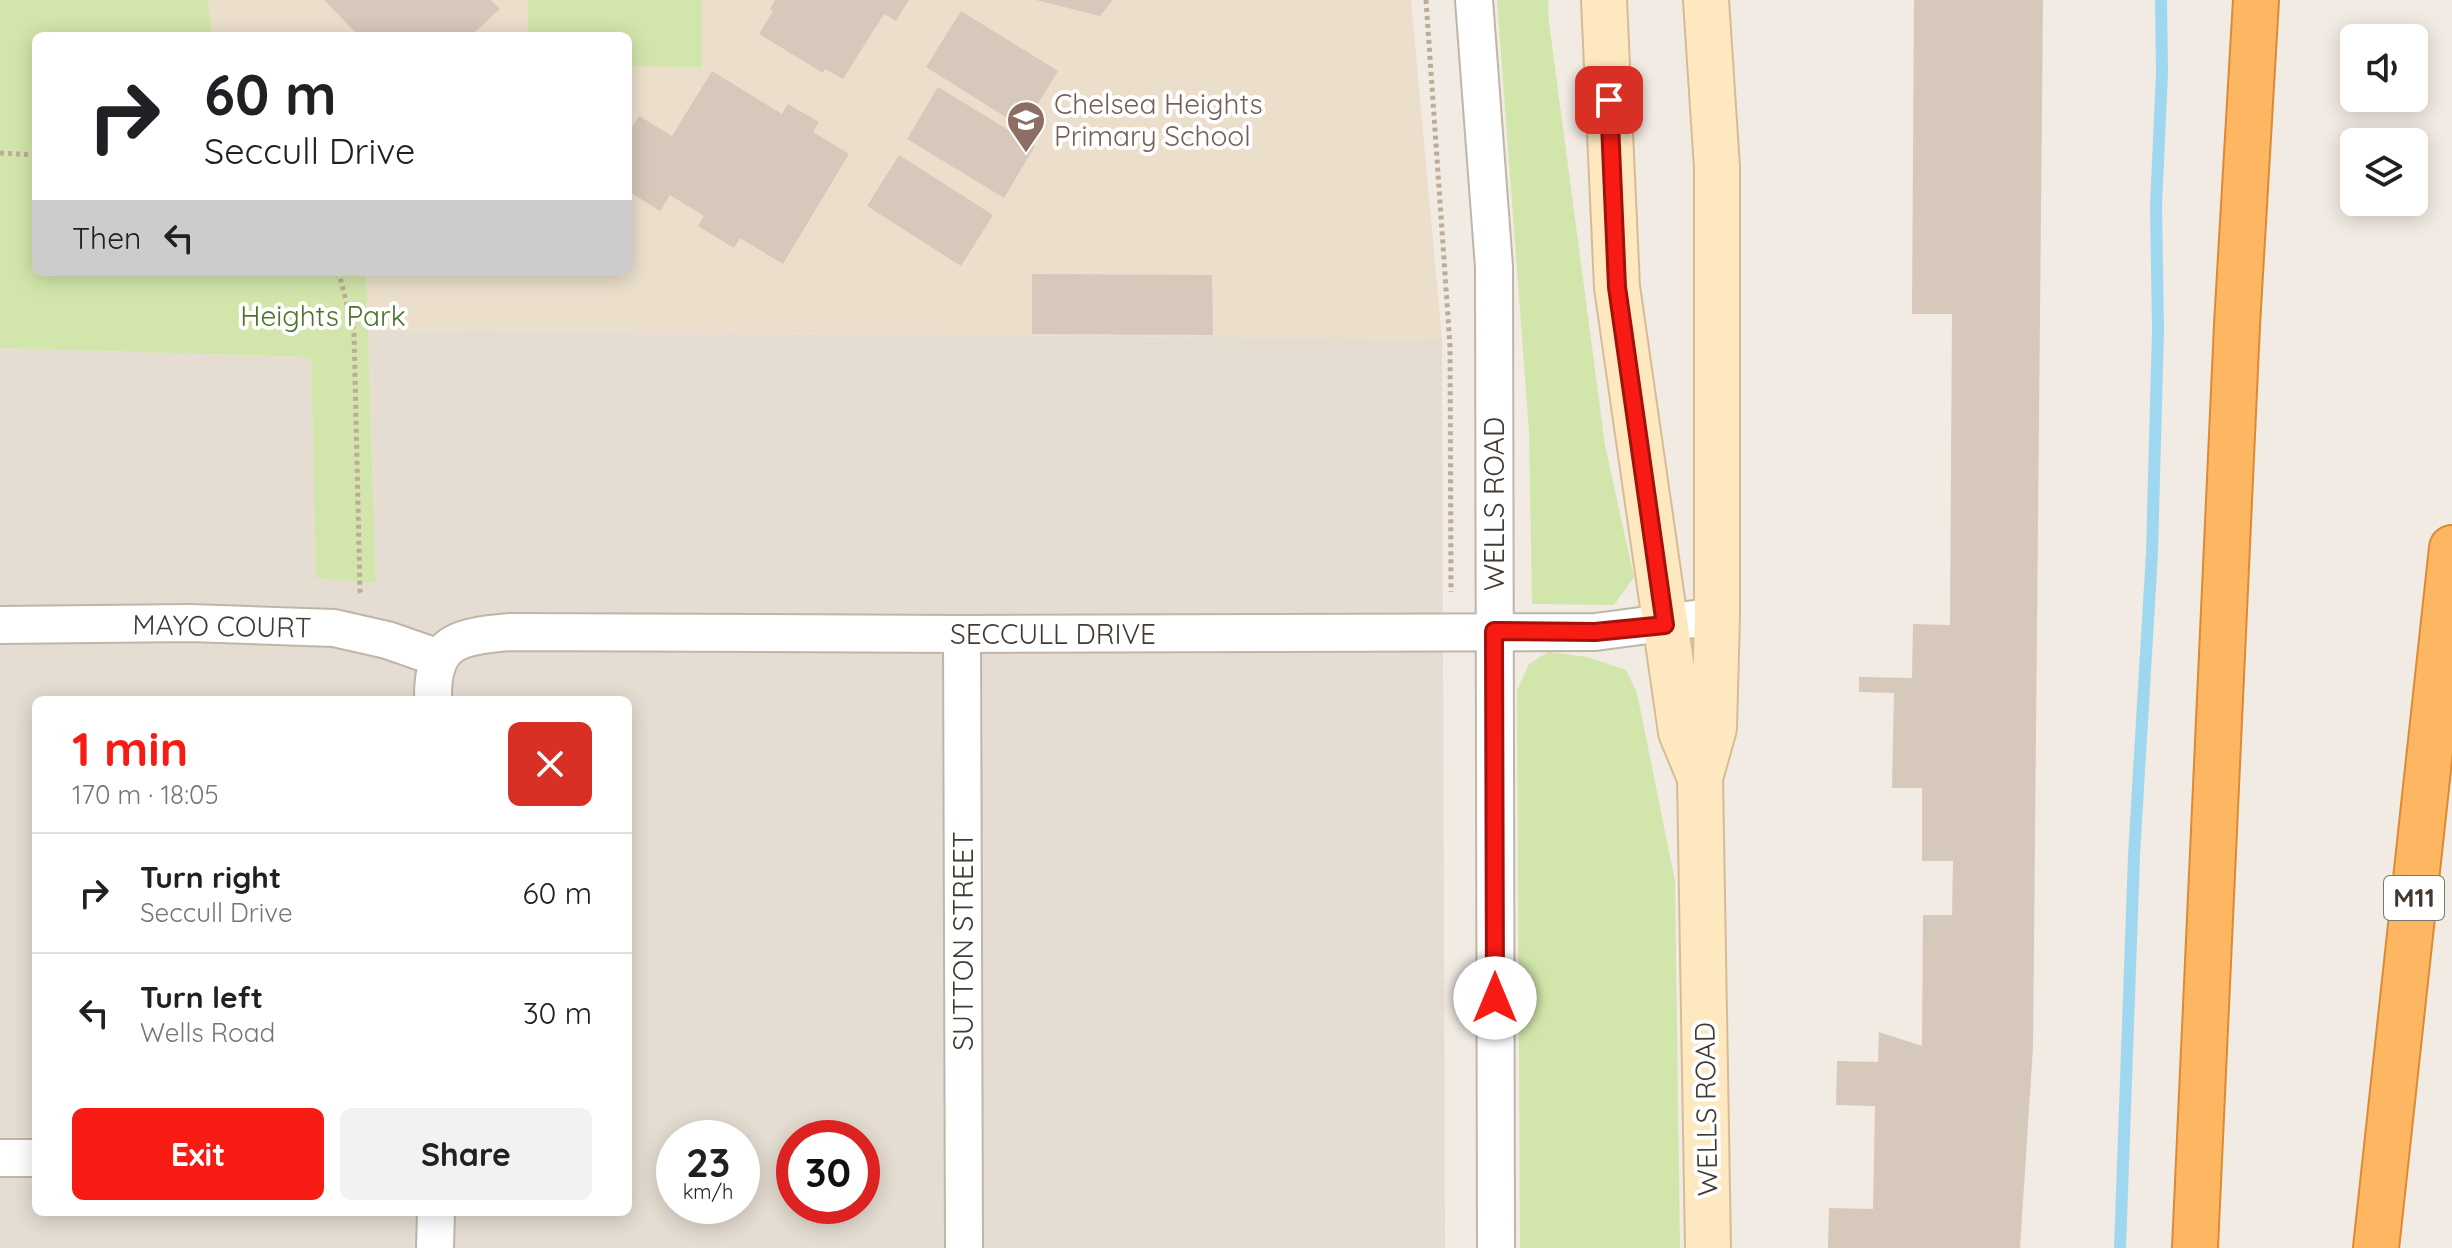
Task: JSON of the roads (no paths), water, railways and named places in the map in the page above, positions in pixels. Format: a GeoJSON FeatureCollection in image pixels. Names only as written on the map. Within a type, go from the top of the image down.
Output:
{"type":"FeatureCollection","features":[{"type":"Feature","properties":{"kind":"highway"},"geometry":{"type":"LineString","coordinates":[[2195,1248],[2234,388],[2256,0]]}},
{"type":"Feature","properties":{"kind":"highway","name":"M11"},"geometry":{"type":"LineString","coordinates":[[2376,1248],[2452,548]]}},
{"type":"Feature","properties":{"kind":"main road","name":"WELLS ROAD"},"geometry":{"type":"LineString","coordinates":[[1604,0],[1617,287],[1681,732],[1700,778]]}},
{"type":"Feature","properties":{"kind":"main road","name":"WELLS ROAD"},"geometry":{"type":"LineString","coordinates":[[1706,0],[1717,168],[1714,728],[1700,778],[1708,1248]]}},
{"type":"Feature","properties":{"kind":"street","name":"WELLS ROAD"},"geometry":{"type":"LineString","coordinates":[[1474,0],[1494,267],[1496,1248]]}},
{"type":"Feature","properties":{"kind":"street","name":"SECCULL DRIVE"},"geometry":{"type":"LineString","coordinates":[[439,658],[450,644],[475,635],[510,632],[1595,632],[1717,616]]}},
{"type":"Feature","properties":{"kind":"street","name":"MAYO COURT"},"geometry":{"type":"LineString","coordinates":[[0,625],[190,623],[334,628],[387,640],[439,658]]}},
{"type":"Feature","properties":{"kind":"street","name":"SUTTON STREET"},"geometry":{"type":"LineString","coordinates":[[962,634],[964,1248]]}},
{"type":"Feature","properties":{"kind":"street"},"geometry":{"type":"LineString","coordinates":[[433,696],[432,676],[439,658]]}},
{"type":"Feature","properties":{"kind":"street"},"geometry":{"type":"LineString","coordinates":[[0,1158],[32,1158]]}},
{"type":"Feature","properties":{"kind":"street"},"geometry":{"type":"LineString","coordinates":[[435,1248],[436,1216]]}},
{"type":"Feature","properties":{"kind":"waterway"},"geometry":{"type":"LineString","coordinates":[[2120,1248],[2134,856],[2152,553],[2161,0]]}},
{"type":"Feature","properties":{"kind":"place","name":"Chelsea Heights Primary School"},"geometry":{"type":"Point","coordinates":[1026,154]}},
{"type":"Feature","properties":{"kind":"park label","name":"Heights Park"},"geometry":{"type":"Point","coordinates":[323,316]}}]}
